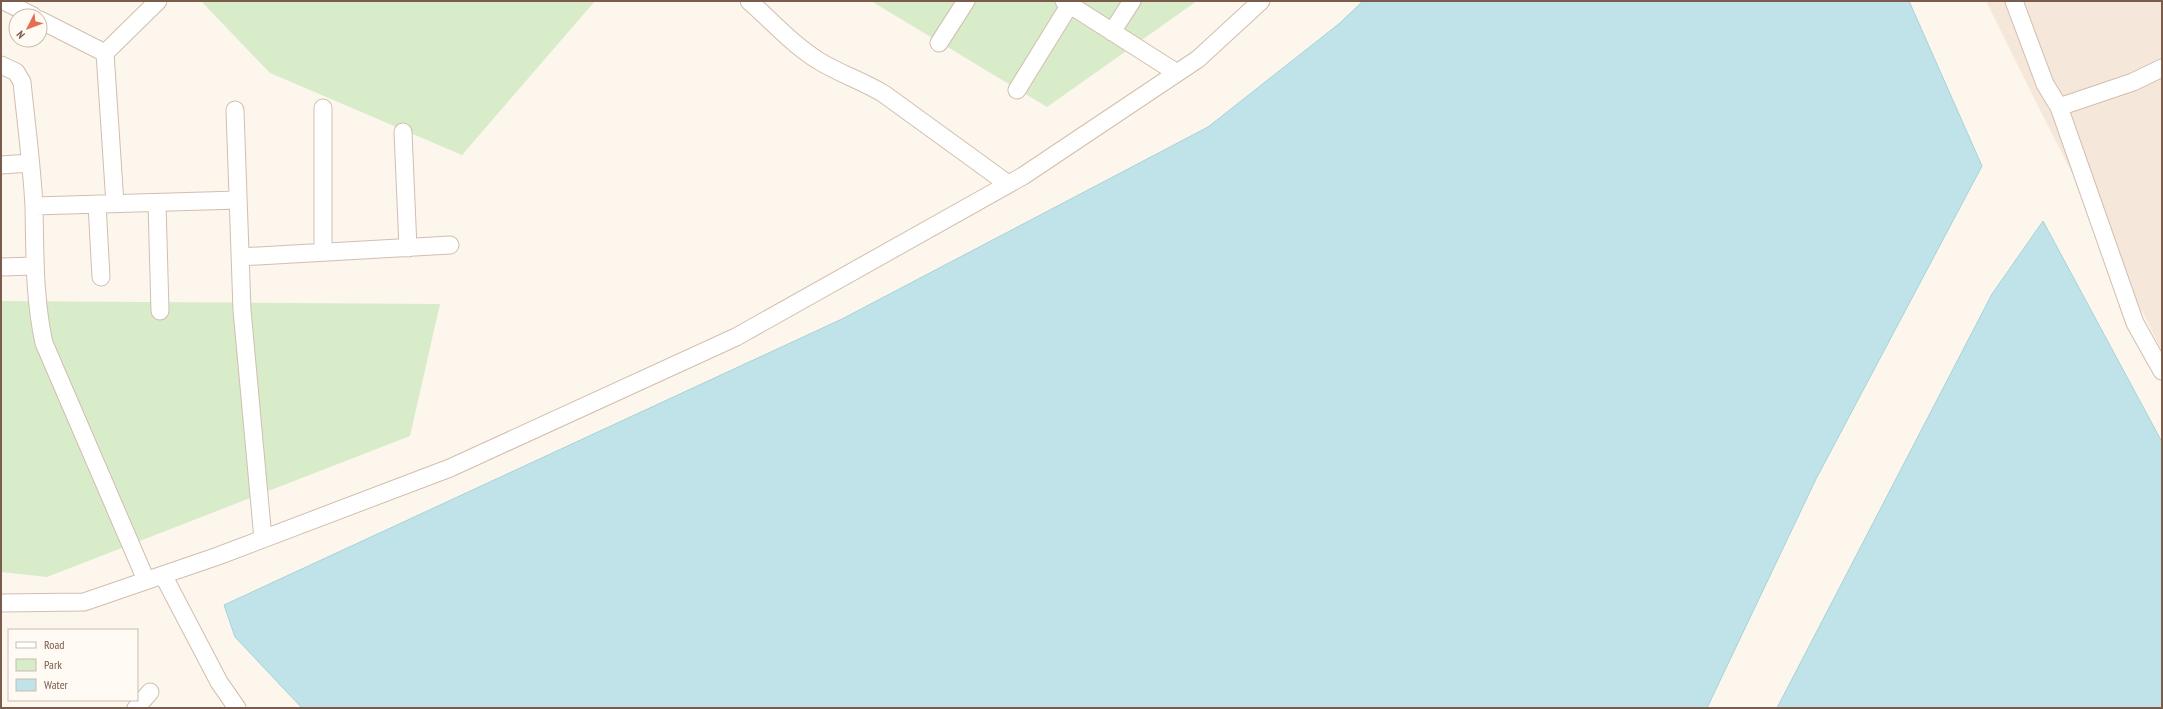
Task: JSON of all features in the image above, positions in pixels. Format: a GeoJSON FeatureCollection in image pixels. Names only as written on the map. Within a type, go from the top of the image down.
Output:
{"type":"FeatureCollection","features":[{"type":"Feature","properties":{"kind":"street"},"geometry":{"type":"LineString","coordinates":[[4,1],[18,8]]}},
{"type":"Feature","properties":{"kind":"street"},"geometry":{"type":"LineString","coordinates":[[115,204],[105,53],[158,1]]}},
{"type":"Feature","properties":{"kind":"street"},"geometry":{"type":"LineString","coordinates":[[750,1],[805,52],[832,68],[869,85],[884,94],[1008,184]]}},
{"type":"Feature","properties":{"kind":"street"},"geometry":{"type":"LineString","coordinates":[[939,43],[966,1]]}},
{"type":"Feature","properties":{"kind":"street"},"geometry":{"type":"LineString","coordinates":[[1112,32],[1132,1]]}},
{"type":"Feature","properties":{"kind":"street"},"geometry":{"type":"LineString","coordinates":[[1,603],[84,602],[263,539],[450,468],[736,337],[1008,184],[1198,59],[1261,1]]}},
{"type":"Feature","properties":{"kind":"street"},"geometry":{"type":"LineString","coordinates":[[2014,1],[2045,84],[2059,107],[2135,323],[2162,372]]}},
{"type":"Feature","properties":{"kind":"street"},"geometry":{"type":"LineString","coordinates":[[1017,90],[1069,2],[1112,32],[1177,73]]}},
{"type":"Feature","properties":{"kind":"street"},"geometry":{"type":"LineString","coordinates":[[48,24],[105,53]]}},
{"type":"Feature","properties":{"kind":"street"},"geometry":{"type":"LineString","coordinates":[[1,65],[16,72],[22,82],[34,206],[34,266],[38,314],[44,343],[146,580]]}},
{"type":"Feature","properties":{"kind":"street"},"geometry":{"type":"LineString","coordinates":[[2059,107],[2133,82],[2162,68]]}},
{"type":"Feature","properties":{"kind":"street"},"geometry":{"type":"LineString","coordinates":[[323,108],[323,252]]}},
{"type":"Feature","properties":{"kind":"street"},"geometry":{"type":"LineString","coordinates":[[235,110],[242,310],[263,539]]}},
{"type":"Feature","properties":{"kind":"street"},"geometry":{"type":"LineString","coordinates":[[403,132],[408,248]]}},
{"type":"Feature","properties":{"kind":"street"},"geometry":{"type":"LineString","coordinates":[[1,165],[30,163]]}},
{"type":"Feature","properties":{"kind":"street"},"geometry":{"type":"LineString","coordinates":[[34,206],[238,200]]}},
{"type":"Feature","properties":{"kind":"street"},"geometry":{"type":"LineString","coordinates":[[157,203],[160,312]]}},
{"type":"Feature","properties":{"kind":"street"},"geometry":{"type":"LineString","coordinates":[[97,204],[101,277]]}},
{"type":"Feature","properties":{"kind":"street"},"geometry":{"type":"LineString","coordinates":[[240,257],[450,245]]}},
{"type":"Feature","properties":{"kind":"street"},"geometry":{"type":"LineString","coordinates":[[1,267],[34,266]]}},
{"type":"Feature","properties":{"kind":"street"},"geometry":{"type":"LineString","coordinates":[[163,575],[219,682],[236,708]]}},
{"type":"Feature","properties":{"kind":"street"},"geometry":{"type":"LineString","coordinates":[[136,708],[150,692]]}},
{"type":"Feature","properties":{"kind":"shaded area"},"geometry":{"type":"Polygon","coordinates":[[[1986,1],[2162,1],[2162,351],[2035,100],[1986,1]]]}},
{"type":"Feature","properties":{"kind":"green space"},"geometry":{"type":"Polygon","coordinates":[[[201,1],[595,1],[462,155],[270,73],[201,1]]]}},
{"type":"Feature","properties":{"kind":"green space"},"geometry":{"type":"Polygon","coordinates":[[[871,1],[1197,1],[1047,107],[871,1]]]}},
{"type":"Feature","properties":{"kind":"green space"},"geometry":{"type":"Polygon","coordinates":[[[1,301],[440,304],[410,436],[47,577],[1,572],[1,301]]]}},
{"type":"Feature","properties":{"kind":"water"},"geometry":{"type":"Polygon","coordinates":[[[1363,1],[1909,1],[1982,166],[1816,479],[1707,708],[302,708],[235,637],[224,605],[842,319],[1208,127],[1340,23],[1363,1]]]}},
{"type":"Feature","properties":{"kind":"water"},"geometry":{"type":"Polygon","coordinates":[[[2043,221],[2162,442],[2162,708],[1777,708],[1992,294],[2043,221]]]}}]}
